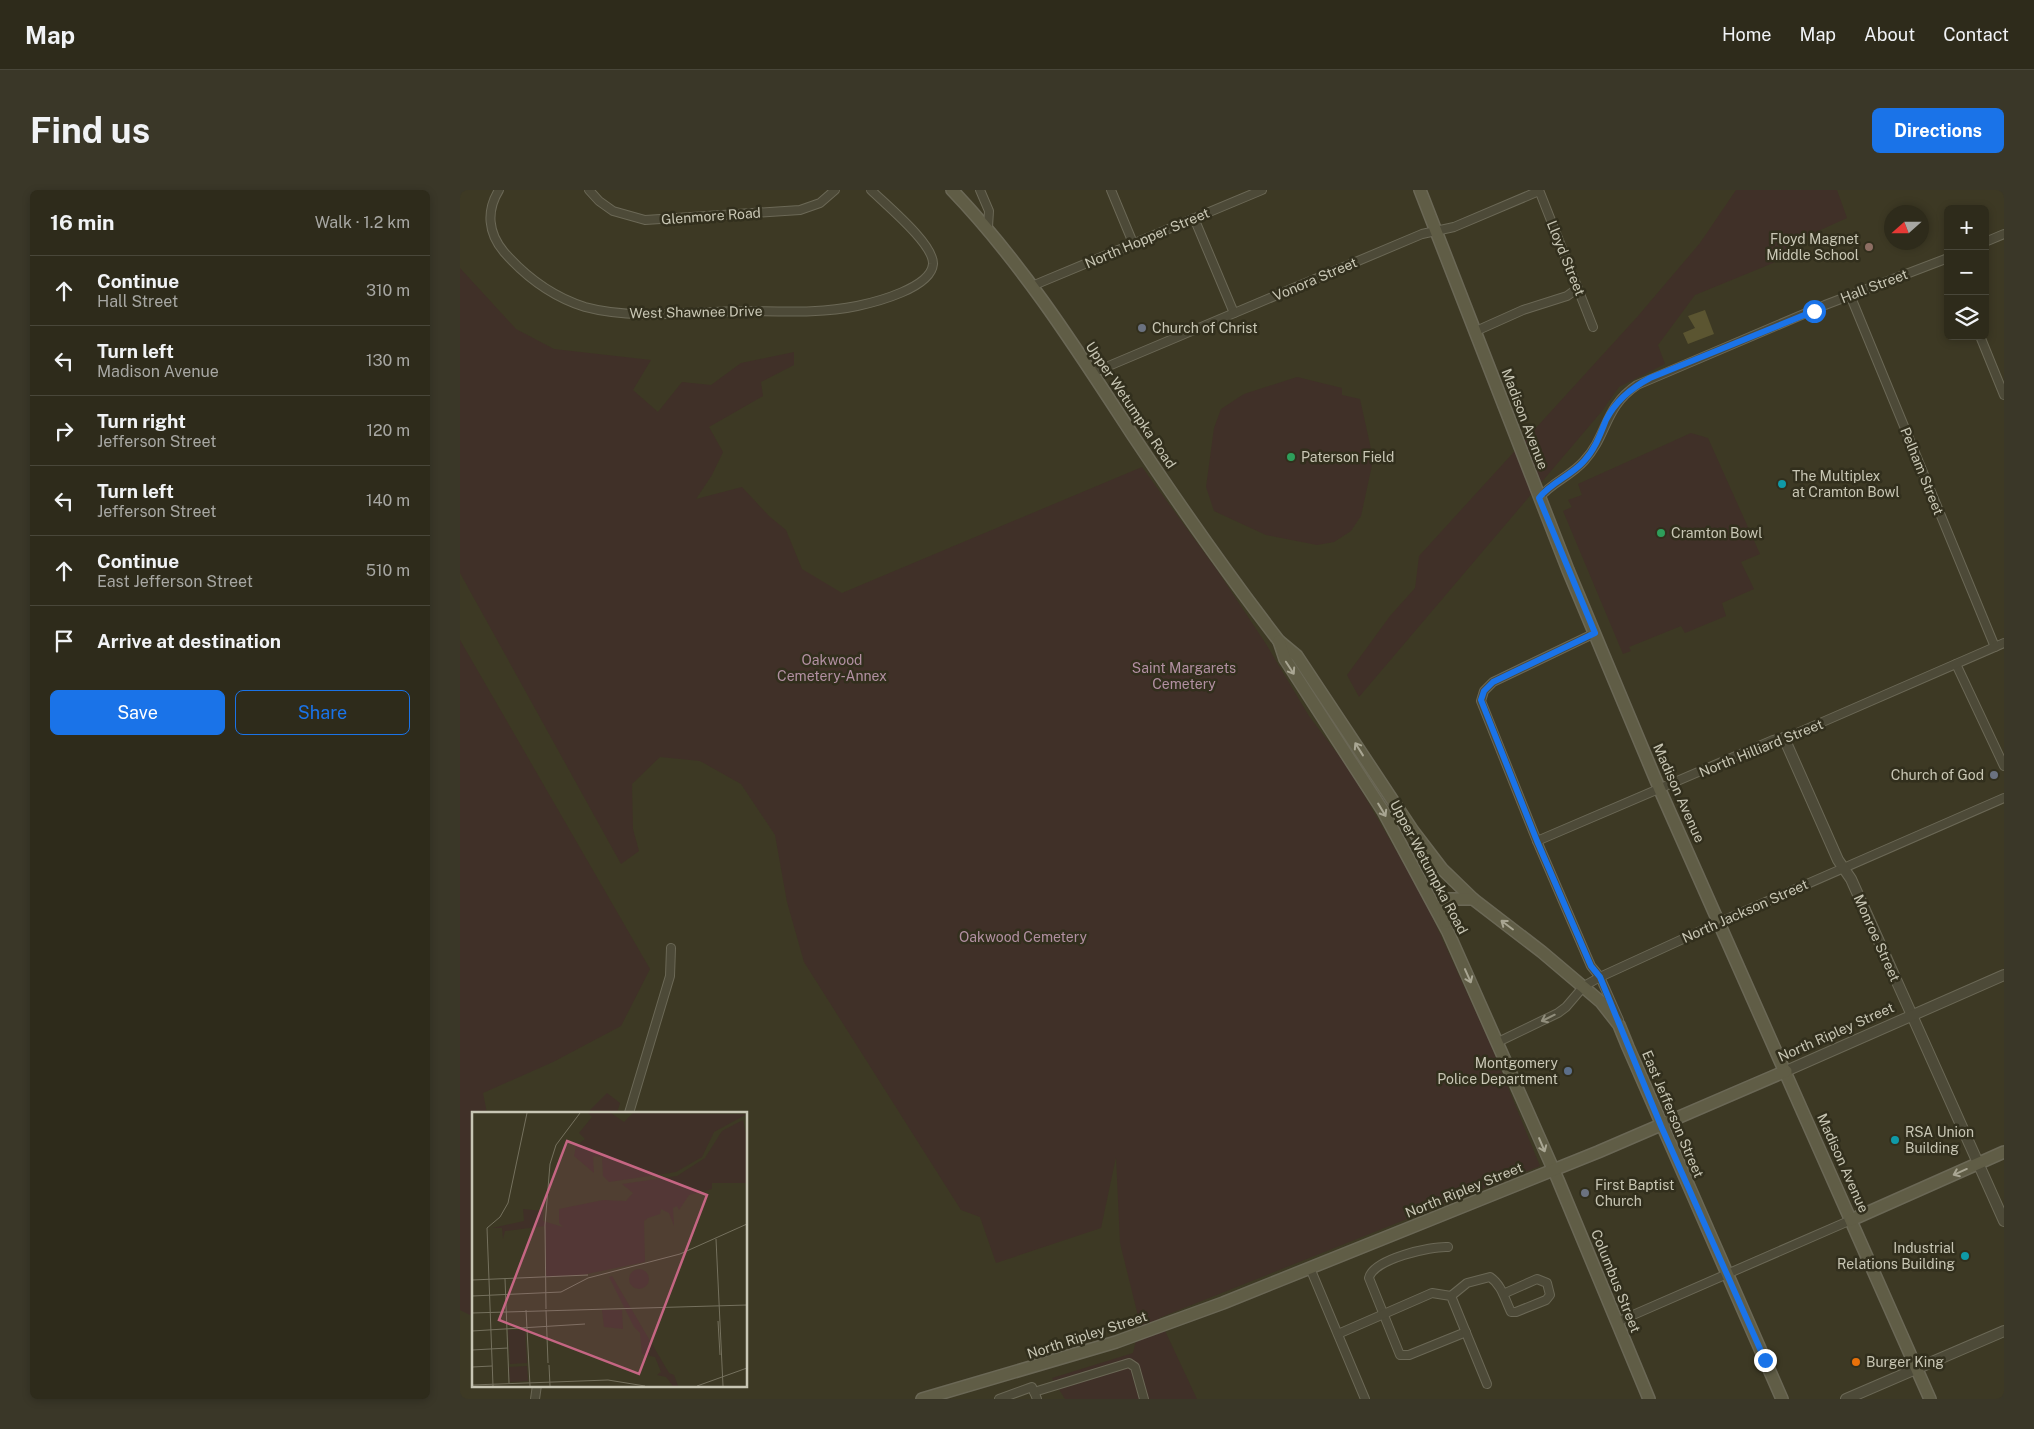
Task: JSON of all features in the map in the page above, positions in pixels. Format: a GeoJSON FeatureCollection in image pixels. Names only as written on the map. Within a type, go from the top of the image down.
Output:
{"type":"FeatureCollection","features":[{"type":"Feature","properties":{"kind":"main road","name":"Upper Wetumpka Road"},"geometry":{"type":"LineString","coordinates":[[952,190],[988,227],[1032,286],[1180,504],[1279,641],[1285,659],[1384,811],[1448,932],[1532,1120]]}},
{"type":"Feature","properties":{"kind":"main road","name":"Madison Avenue"},"geometry":{"type":"LineString","coordinates":[[1420,190],[1539,498],[1660,790],[1930,1399]]}},
{"type":"Feature","properties":{"kind":"main road","name":"Upper Wetumpka Road"},"geometry":{"type":"LineString","coordinates":[[1279,641],[1291,649],[1427,850],[1453,882],[1584,986],[1611,1013],[1628,1047]]}},
{"type":"Feature","properties":{"kind":"main road"},"geometry":{"type":"LineString","coordinates":[[1365,781],[1375,774]]}},
{"type":"Feature","properties":{"kind":"main road"},"geometry":{"type":"LineString","coordinates":[[1448,932],[1444,902],[1454,897],[1473,899]]}},
{"type":"Feature","properties":{"kind":"main road","name":"East Jefferson Street"},"geometry":{"type":"LineString","coordinates":[[1628,1047],[1782,1399]]}},
{"type":"Feature","properties":{"kind":"main road","name":"North Ripley Street"},"geometry":{"type":"LineString","coordinates":[[922,1399],[937,1397],[1159,1327],[1554,1170],[1661,1126],[1786,1071]]}},
{"type":"Feature","properties":{"kind":"main road","name":"Columbus Street"},"geometry":{"type":"LineString","coordinates":[[1532,1120],[1649,1399]]}},
{"type":"Feature","properties":{"kind":"main road"},"geometry":{"type":"LineString","coordinates":[[1851,1220],[2004,1152]]}},
{"type":"Feature","properties":{"kind":"street","name":"West Shawnee Drive"},"geometry":{"type":"LineString","coordinates":[[499,190],[490,214],[495,241],[528,277],[557,295],[583,306],[621,313],[816,310],[856,306],[878,300],[916,285],[927,277],[933,263],[926,246],[870,190]]}},
{"type":"Feature","properties":{"kind":"street","name":"Glenmore Road"},"geometry":{"type":"LineString","coordinates":[[589,190],[599,201],[613,211],[645,220],[800,210],[820,203],[835,190]]}},
{"type":"Feature","properties":{"kind":"street"},"geometry":{"type":"LineString","coordinates":[[980,190],[988,211],[988,227]]}},
{"type":"Feature","properties":{"kind":"street"},"geometry":{"type":"LineString","coordinates":[[1111,190],[1133,243]]}},
{"type":"Feature","properties":{"kind":"street","name":"North Hopper Street"},"geometry":{"type":"LineString","coordinates":[[1032,286],[1194,218],[1248,193],[1262,190]]}},
{"type":"Feature","properties":{"kind":"street","name":"Vonora Street"},"geometry":{"type":"LineString","coordinates":[[1092,373],[1422,234],[1454,227],[1539,190]]}},
{"type":"Feature","properties":{"kind":"street","name":"Lloyd Street"},"geometry":{"type":"LineString","coordinates":[[1539,190],[1593,327]]}},
{"type":"Feature","properties":{"kind":"street"},"geometry":{"type":"LineString","coordinates":[[1194,218],[1234,313]]}},
{"type":"Feature","properties":{"kind":"street"},"geometry":{"type":"LineString","coordinates":[[1989,240],[2004,234]]}},
{"type":"Feature","properties":{"kind":"street","name":"Hall Street"},"geometry":{"type":"LineString","coordinates":[[1539,498],[1550,486],[1584,461],[1595,447],[1614,407],[1624,395],[1637,385],[1850,295],[1944,260]]}},
{"type":"Feature","properties":{"kind":"street"},"geometry":{"type":"LineString","coordinates":[[1476,331],[1523,310],[1567,296],[1578,288]]}},
{"type":"Feature","properties":{"kind":"street","name":"Pelham Street"},"geometry":{"type":"LineString","coordinates":[[1850,295],[1995,647]]}},
{"type":"Feature","properties":{"kind":"street"},"geometry":{"type":"LineString","coordinates":[[1982,340],[2004,395]]}},
{"type":"Feature","properties":{"kind":"street","name":"East Jefferson Street"},"geometry":{"type":"LineString","coordinates":[[1595,633],[1493,682],[1481,696],[1483,708],[1537,841],[1591,966],[1600,977],[1628,1047]]}},
{"type":"Feature","properties":{"kind":"street","name":"North Hilliard Street"},"geometry":{"type":"LineString","coordinates":[[1537,841],[1660,790],[1773,740],[1784,738],[2004,643]]}},
{"type":"Feature","properties":{"kind":"street"},"geometry":{"type":"LineString","coordinates":[[1956,664],[2004,766]]}},
{"type":"Feature","properties":{"kind":"street","name":"Monroe Street"},"geometry":{"type":"LineString","coordinates":[[1784,738],[1838,860],[1844,868],[1912,1015],[2004,1221]]}},
{"type":"Feature","properties":{"kind":"street","name":"North Jackson Street"},"geometry":{"type":"LineString","coordinates":[[1498,1042],[1558,1013],[1566,1007],[1584,986],[1600,977],[1720,922],[2004,798]]}},
{"type":"Feature","properties":{"kind":"street"},"geometry":{"type":"LineString","coordinates":[[629,1112],[670,976],[671,948]]}},
{"type":"Feature","properties":{"kind":"street","name":"North Ripley Street"},"geometry":{"type":"LineString","coordinates":[[1786,1071],[2004,975]]}},
{"type":"Feature","properties":{"kind":"street"},"geometry":{"type":"LineString","coordinates":[[1617,1322],[1851,1220]]}},
{"type":"Feature","properties":{"kind":"street"},"geometry":{"type":"LineString","coordinates":[[1448,1247],[1426,1248],[1373,1269],[1369,1278],[1382,1315],[1400,1355],[1405,1356],[1466,1332]]}},
{"type":"Feature","properties":{"kind":"street"},"geometry":{"type":"LineString","coordinates":[[1310,1268],[1366,1399]]}},
{"type":"Feature","properties":{"kind":"street"},"geometry":{"type":"LineString","coordinates":[[1338,1334],[1432,1293],[1450,1296],[1467,1284],[1486,1277],[1494,1280],[1511,1312],[1516,1312],[1546,1300],[1550,1296],[1550,1289],[1547,1283],[1537,1279],[1503,1294]]}},
{"type":"Feature","properties":{"kind":"street"},"geometry":{"type":"LineString","coordinates":[[1450,1296],[1487,1384]]}},
{"type":"Feature","properties":{"kind":"street"},"geometry":{"type":"LineString","coordinates":[[1846,1399],[2004,1331]]}},
{"type":"Feature","properties":{"kind":"street"},"geometry":{"type":"LineString","coordinates":[[999,1399],[1034,1393],[1125,1363],[1132,1364],[1134,1367],[1144,1399]]}},
{"type":"Feature","properties":{"kind":"street"},"geometry":{"type":"LineString","coordinates":[[535,1399],[538,1386]]}},
{"type":"Feature","properties":{"kind":"green space"},"geometry":{"type":"Polygon","coordinates":[[[1736,190],[1837,190],[1847,218],[1794,242],[1778,261],[1695,295],[1658,345],[1665,364],[1619,387],[1602,411],[1359,697],[1347,675],[1390,616],[1415,588],[1419,556],[1638,316],[1700,243],[1736,190]]]}},
{"type":"Feature","properties":{"kind":"green space"},"geometry":{"type":"Polygon","coordinates":[[[460,268],[516,329],[554,349],[651,360],[633,390],[658,412],[682,382],[711,385],[741,363],[794,352],[794,365],[761,382],[763,396],[709,427],[723,452],[712,475],[696,499],[742,487],[769,516],[786,530],[802,569],[842,593],[1142,467],[1217,570],[1266,644],[1309,716],[1349,769],[1424,899],[1490,1043],[1540,1166],[1159,1318],[1197,1399],[1065,1399],[1052,1378],[1133,1353],[1140,1324],[1120,1243],[1116,1157],[1101,1228],[996,1263],[980,1217],[961,1210],[804,962],[787,902],[775,835],[741,784],[700,761],[660,757],[632,784],[633,829],[639,851],[621,864],[460,573],[460,268]]]}},
{"type":"Feature","properties":{"kind":"green space","name":"Paterson Field"},"geometry":{"type":"Polygon","coordinates":[[[1297,377],[1342,388],[1342,395],[1360,399],[1371,449],[1372,465],[1361,516],[1351,531],[1334,542],[1317,545],[1266,535],[1214,511],[1206,487],[1214,428],[1221,409],[1244,394],[1297,377]]]}},
{"type":"Feature","properties":{"kind":"green space","name":"Cramton Bowl"},"geometry":{"type":"Polygon","coordinates":[[[1691,433],[1708,438],[1760,554],[1741,562],[1754,589],[1722,603],[1726,616],[1685,633],[1681,626],[1629,647],[1631,651],[1623,654],[1563,511],[1572,507],[1568,500],[1582,495],[1578,484],[1691,433]]]}},
{"type":"Feature","properties":{"kind":"green space"},"geometry":{"type":"Polygon","coordinates":[[[460,640],[650,969],[621,1026],[553,1062],[483,1093],[487,1112],[472,1112],[472,1316],[460,1310],[460,640]]]}},
{"type":"Feature","properties":{"kind":"green space"},"geometry":{"type":"Polygon","coordinates":[[[607,1093],[620,1103],[617,1112],[588,1112],[607,1093]]]}},
{"type":"Feature","properties":{"kind":"shaded area"},"geometry":{"type":"Polygon","coordinates":[[[1705,310],[1714,334],[1688,344],[1683,333],[1695,328],[1688,316],[1705,310]]]}},
{"type":"Feature","properties":{"kind":"place","name":"Floyd Magnet Middle School"},"geometry":{"type":"Point","coordinates":[1869,247]}},
{"type":"Feature","properties":{"kind":"place","name":"Church of Christ"},"geometry":{"type":"Point","coordinates":[1142,328]}},
{"type":"Feature","properties":{"kind":"place","name":"Paterson Field"},"geometry":{"type":"Point","coordinates":[1291,457]}},
{"type":"Feature","properties":{"kind":"place","name":"The Multiplex at Cramton Bowl"},"geometry":{"type":"Point","coordinates":[1782,484]}},
{"type":"Feature","properties":{"kind":"place","name":"Cramton Bowl"},"geometry":{"type":"Point","coordinates":[1661,533]}},
{"type":"Feature","properties":{"kind":"place","name":"Church of God"},"geometry":{"type":"Point","coordinates":[1994,775]}},
{"type":"Feature","properties":{"kind":"place","name":"Montgomery Police Department"},"geometry":{"type":"Point","coordinates":[1568,1071]}},
{"type":"Feature","properties":{"kind":"place","name":"RSA Union Building"},"geometry":{"type":"Point","coordinates":[1895,1140]}},
{"type":"Feature","properties":{"kind":"place","name":"First Baptist Church"},"geometry":{"type":"Point","coordinates":[1585,1193]}},
{"type":"Feature","properties":{"kind":"place","name":"Industrial Relations Building"},"geometry":{"type":"Point","coordinates":[1965,1256]}},
{"type":"Feature","properties":{"kind":"place","name":"Burger King"},"geometry":{"type":"Point","coordinates":[1856,1362]}},
{"type":"Feature","properties":{"kind":"route"},"geometry":{"type":"LineString","coordinates":[[1765,1360],[1661,1126],[1600,977],[1591,966],[1537,841],[1483,708],[1481,696],[1493,682],[1595,633],[1539,498],[1550,486],[1575,470],[1590,454],[1595,447],[1610,412],[1619,400],[1631,389],[1650,378],[1814,311]]}},
{"type":"Feature","properties":{"kind":"park label","name":"Oakwood Cemetery-Annex"},"geometry":{"type":"Point","coordinates":[832,668]}},
{"type":"Feature","properties":{"kind":"park label","name":"Saint Margarets Cemetery"},"geometry":{"type":"Point","coordinates":[1184,676]}},
{"type":"Feature","properties":{"kind":"park label","name":"Oakwood Cemetery"},"geometry":{"type":"Point","coordinates":[1023,937]}}]}
